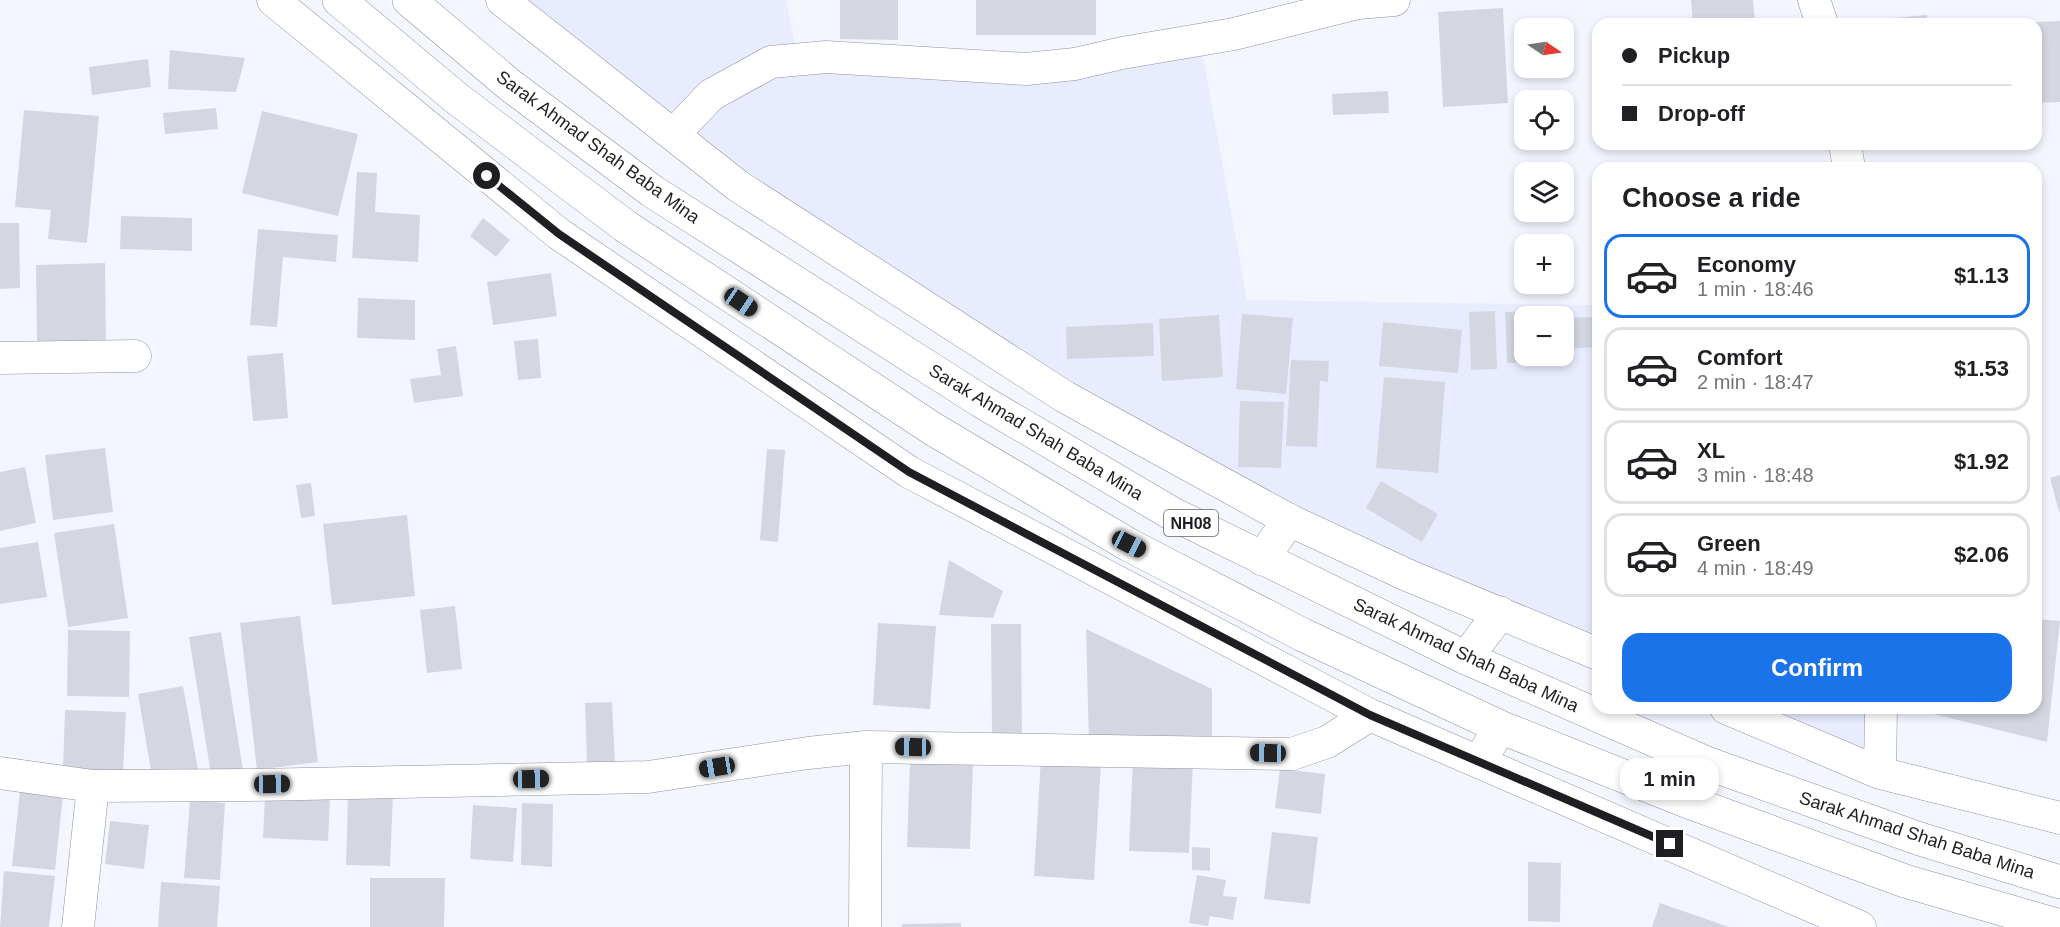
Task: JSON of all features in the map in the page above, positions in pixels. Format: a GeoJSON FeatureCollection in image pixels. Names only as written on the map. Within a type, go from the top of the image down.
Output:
{"type":"FeatureCollection","features":[{"type":"Feature","properties":{"kind":"highway","name":"NH08"},"geometry":{"type":"LineString","coordinates":[[339,0],[456,97],[625,226],[933,429],[1139,550],[1303,635],[1500,727],[1686,801],[1905,881],[2060,926]]}},
{"type":"Feature","properties":{"kind":"highway","name":"Sarak Ahmad Shah Baba Mina"},"geometry":{"type":"LineString","coordinates":[[409,0],[511,86],[651,191],[981,401],[1171,513],[1466,658],[1592,713]]}},
{"type":"Feature","properties":{"kind":"highway"},"geometry":{"type":"LineString","coordinates":[[1263,559],[1289,520]]}},
{"type":"Feature","properties":{"kind":"highway"},"geometry":{"type":"LineString","coordinates":[[1466,658],[1500,613]]}},
{"type":"Feature","properties":{"kind":"highway","name":"Sarak Ahmad Shah Baba Mina"},"geometry":{"type":"LineString","coordinates":[[1594,714],[1709,764],[1920,839],[2060,882]]}},
{"type":"Feature","properties":{"kind":"highway"},"geometry":{"type":"LineString","coordinates":[[1480,761],[1500,727]]}},
{"type":"Feature","properties":{"kind":"street"},"geometry":{"type":"LineString","coordinates":[[273,0],[559,234],[909,472],[1370,715],[1860,927]]}},
{"type":"Feature","properties":{"kind":"street"},"geometry":{"type":"LineString","coordinates":[[502,0],[738,186],[1065,397],[1289,520],[1407,575],[1592,651]]}},
{"type":"Feature","properties":{"kind":"street"},"geometry":{"type":"LineString","coordinates":[[673,135],[711,94],[771,62],[826,57],[1026,69],[1075,63],[1234,34],[1358,3],[1394,0]]}},
{"type":"Feature","properties":{"kind":"street"},"geometry":{"type":"LineString","coordinates":[[1814,0],[1820,18]]}},
{"type":"Feature","properties":{"kind":"street"},"geometry":{"type":"LineString","coordinates":[[0,358],[135,356]]}},
{"type":"Feature","properties":{"kind":"street"},"geometry":{"type":"LineString","coordinates":[[1740,714],[1880,773],[2060,818]]}},
{"type":"Feature","properties":{"kind":"street"},"geometry":{"type":"LineString","coordinates":[[1880,773],[1881,714]]}},
{"type":"Feature","properties":{"kind":"street"},"geometry":{"type":"LineString","coordinates":[[0,773],[93,786],[261,785],[648,777],[808,753],[866,747],[1292,754],[1327,742],[1370,715]]}},
{"type":"Feature","properties":{"kind":"street"},"geometry":{"type":"LineString","coordinates":[[865,927],[866,747]]}},
{"type":"Feature","properties":{"kind":"street"},"geometry":{"type":"LineString","coordinates":[[78,927],[93,786]]}},
{"type":"Feature","properties":{"kind":"shaded area"},"geometry":{"type":"Polygon","coordinates":[[[502,0],[786,0],[798,59],[967,65],[1200,40],[1247,300],[1592,305],[1592,652],[1289,520],[738,186],[502,0]]]}},
{"type":"Feature","properties":{"kind":"shaded area"},"geometry":{"type":"Polygon","coordinates":[[[1740,714],[1881,714],[1880,773],[1740,714]]]}},
{"type":"Feature","properties":{"kind":"building"},"geometry":{"type":"Polygon","coordinates":[[[840,0],[898,0],[898,40],[840,39],[840,0]]]}},
{"type":"Feature","properties":{"kind":"building"},"geometry":{"type":"Polygon","coordinates":[[[976,0],[1096,0],[1096,35],[976,35],[976,0]]]}},
{"type":"Feature","properties":{"kind":"building"},"geometry":{"type":"Polygon","coordinates":[[[1691,0],[1753,0],[1754,18],[1692,18],[1691,0]]]}},
{"type":"Feature","properties":{"kind":"building"},"geometry":{"type":"Polygon","coordinates":[[[1503,8],[1508,103],[1443,107],[1438,12],[1503,8]]]}},
{"type":"Feature","properties":{"kind":"building"},"geometry":{"type":"Polygon","coordinates":[[[1927,15],[1927,18],[1893,18],[1927,15]]]}},
{"type":"Feature","properties":{"kind":"building"},"geometry":{"type":"Polygon","coordinates":[[[2060,21],[2060,102],[2042,103],[2042,22],[2060,21]]]}},
{"type":"Feature","properties":{"kind":"building"},"geometry":{"type":"Polygon","coordinates":[[[170,50],[245,58],[236,92],[168,89],[170,50]]]}},
{"type":"Feature","properties":{"kind":"building"},"geometry":{"type":"Polygon","coordinates":[[[148,59],[151,87],[92,95],[89,67],[148,59]]]}},
{"type":"Feature","properties":{"kind":"building"},"geometry":{"type":"Polygon","coordinates":[[[1388,91],[1389,113],[1333,115],[1332,94],[1388,91]]]}},
{"type":"Feature","properties":{"kind":"building"},"geometry":{"type":"Polygon","coordinates":[[[216,108],[218,129],[165,134],[163,113],[216,108]]]}},
{"type":"Feature","properties":{"kind":"building"},"geometry":{"type":"Polygon","coordinates":[[[24,110],[99,116],[87,243],[48,239],[51,210],[15,207],[24,110]]]}},
{"type":"Feature","properties":{"kind":"building"},"geometry":{"type":"Polygon","coordinates":[[[262,111],[358,134],[338,216],[242,193],[262,111]]]}},
{"type":"Feature","properties":{"kind":"building"},"geometry":{"type":"Polygon","coordinates":[[[357,172],[377,173],[375,212],[420,215],[418,262],[352,258],[357,172]]]}},
{"type":"Feature","properties":{"kind":"building"},"geometry":{"type":"Polygon","coordinates":[[[121,216],[192,218],[192,251],[120,249],[121,216]]]}},
{"type":"Feature","properties":{"kind":"building"},"geometry":{"type":"Polygon","coordinates":[[[483,218],[510,240],[496,257],[470,236],[483,218]]]}},
{"type":"Feature","properties":{"kind":"building"},"geometry":{"type":"Polygon","coordinates":[[[0,223],[19,223],[20,288],[0,289],[0,223]]]}},
{"type":"Feature","properties":{"kind":"building"},"geometry":{"type":"Polygon","coordinates":[[[258,229],[338,235],[336,262],[283,257],[277,327],[250,325],[258,229]]]}},
{"type":"Feature","properties":{"kind":"building"},"geometry":{"type":"Polygon","coordinates":[[[105,263],[106,342],[37,343],[36,265],[105,263]]]}},
{"type":"Feature","properties":{"kind":"building"},"geometry":{"type":"Polygon","coordinates":[[[551,273],[557,316],[493,325],[487,282],[551,273]]]}},
{"type":"Feature","properties":{"kind":"building"},"geometry":{"type":"Polygon","coordinates":[[[358,298],[415,300],[415,340],[357,338],[358,298]]]}},
{"type":"Feature","properties":{"kind":"building"},"geometry":{"type":"Polygon","coordinates":[[[1495,311],[1497,369],[1471,370],[1469,312],[1495,311]]]}},
{"type":"Feature","properties":{"kind":"building"},"geometry":{"type":"Polygon","coordinates":[[[1505,312],[1514,312],[1514,363],[1507,363],[1505,312]]]}},
{"type":"Feature","properties":{"kind":"building"},"geometry":{"type":"Polygon","coordinates":[[[1242,314],[1293,318],[1286,394],[1236,389],[1242,314]]]}},
{"type":"Feature","properties":{"kind":"building"},"geometry":{"type":"Polygon","coordinates":[[[1219,315],[1223,377],[1162,381],[1159,319],[1219,315]]]}},
{"type":"Feature","properties":{"kind":"building"},"geometry":{"type":"Polygon","coordinates":[[[1592,317],[1592,347],[1574,348],[1574,318],[1592,317]]]}},
{"type":"Feature","properties":{"kind":"building"},"geometry":{"type":"Polygon","coordinates":[[[1383,322],[1462,330],[1458,373],[1379,366],[1383,322]]]}},
{"type":"Feature","properties":{"kind":"building"},"geometry":{"type":"Polygon","coordinates":[[[1153,323],[1154,356],[1067,359],[1066,327],[1153,323]]]}},
{"type":"Feature","properties":{"kind":"building"},"geometry":{"type":"Polygon","coordinates":[[[538,339],[541,378],[518,380],[514,341],[538,339]]]}},
{"type":"Feature","properties":{"kind":"building"},"geometry":{"type":"Polygon","coordinates":[[[456,346],[463,396],[414,403],[410,379],[441,375],[437,349],[456,346]]]}},
{"type":"Feature","properties":{"kind":"building"},"geometry":{"type":"Polygon","coordinates":[[[283,353],[288,418],[253,421],[247,356],[283,353]]]}},
{"type":"Feature","properties":{"kind":"building"},"geometry":{"type":"Polygon","coordinates":[[[1291,360],[1329,361],[1328,382],[1320,381],[1317,447],[1286,446],[1291,360]]]}},
{"type":"Feature","properties":{"kind":"building"},"geometry":{"type":"Polygon","coordinates":[[[1384,377],[1445,382],[1438,473],[1376,468],[1384,377]]]}},
{"type":"Feature","properties":{"kind":"building"},"geometry":{"type":"Polygon","coordinates":[[[1240,401],[1284,402],[1281,468],[1238,467],[1240,401]]]}},
{"type":"Feature","properties":{"kind":"building"},"geometry":{"type":"Polygon","coordinates":[[[105,448],[113,512],[53,520],[45,455],[105,448]]]}},
{"type":"Feature","properties":{"kind":"building"},"geometry":{"type":"Polygon","coordinates":[[[767,449],[785,450],[778,542],[760,540],[767,449]]]}},
{"type":"Feature","properties":{"kind":"building"},"geometry":{"type":"Polygon","coordinates":[[[25,467],[36,523],[0,531],[0,472],[25,467]]]}},
{"type":"Feature","properties":{"kind":"building"},"geometry":{"type":"Polygon","coordinates":[[[2060,475],[2060,512],[2059,512],[2050,478],[2060,475]]]}},
{"type":"Feature","properties":{"kind":"building"},"geometry":{"type":"Polygon","coordinates":[[[1381,481],[1438,514],[1422,542],[1366,508],[1381,481]]]}},
{"type":"Feature","properties":{"kind":"building"},"geometry":{"type":"Polygon","coordinates":[[[311,483],[315,516],[301,518],[296,485],[311,483]]]}},
{"type":"Feature","properties":{"kind":"building"},"geometry":{"type":"Polygon","coordinates":[[[407,515],[415,596],[332,605],[323,524],[407,515]]]}},
{"type":"Feature","properties":{"kind":"building"},"geometry":{"type":"Polygon","coordinates":[[[114,524],[128,618],[68,627],[54,533],[114,524]]]}},
{"type":"Feature","properties":{"kind":"building"},"geometry":{"type":"Polygon","coordinates":[[[38,542],[47,597],[0,604],[0,548],[38,542]]]}},
{"type":"Feature","properties":{"kind":"building"},"geometry":{"type":"Polygon","coordinates":[[[949,560],[1003,591],[993,618],[939,615],[949,560]]]}},
{"type":"Feature","properties":{"kind":"building"},"geometry":{"type":"Polygon","coordinates":[[[455,606],[462,669],[427,673],[420,610],[455,606]]]}},
{"type":"Feature","properties":{"kind":"building"},"geometry":{"type":"Polygon","coordinates":[[[300,616],[318,762],[257,770],[240,623],[300,616]]]}},
{"type":"Feature","properties":{"kind":"building"},"geometry":{"type":"Polygon","coordinates":[[[2042,620],[2060,621],[2047,742],[1933,714],[2042,714],[2042,620]]]}},
{"type":"Feature","properties":{"kind":"building"},"geometry":{"type":"Polygon","coordinates":[[[878,623],[936,626],[930,709],[873,705],[878,623]]]}},
{"type":"Feature","properties":{"kind":"building"},"geometry":{"type":"Polygon","coordinates":[[[991,624],[1021,624],[1022,738],[992,738],[991,624]]]}},
{"type":"Feature","properties":{"kind":"building"},"geometry":{"type":"Polygon","coordinates":[[[1086,629],[1212,689],[1212,746],[1089,744],[1086,629]]]}},
{"type":"Feature","properties":{"kind":"building"},"geometry":{"type":"Polygon","coordinates":[[[68,630],[130,631],[129,697],[67,696],[68,630]]]}},
{"type":"Feature","properties":{"kind":"building"},"geometry":{"type":"Polygon","coordinates":[[[221,632],[243,770],[211,775],[189,637],[221,632]]]}},
{"type":"Feature","properties":{"kind":"building"},"geometry":{"type":"Polygon","coordinates":[[[183,686],[198,769],[152,777],[138,694],[183,686]]]}},
{"type":"Feature","properties":{"kind":"building"},"geometry":{"type":"Polygon","coordinates":[[[612,702],[615,763],[587,764],[585,703],[612,702]]]}},
{"type":"Feature","properties":{"kind":"building"},"geometry":{"type":"Polygon","coordinates":[[[65,710],[126,712],[123,773],[63,770],[65,710]]]}},
{"type":"Feature","properties":{"kind":"building"},"geometry":{"type":"Polygon","coordinates":[[[1133,757],[1193,760],[1189,853],[1129,851],[1133,757]]]}},
{"type":"Feature","properties":{"kind":"building"},"geometry":{"type":"Polygon","coordinates":[[[1041,758],[1101,762],[1094,880],[1034,876],[1041,758]]]}},
{"type":"Feature","properties":{"kind":"building"},"geometry":{"type":"Polygon","coordinates":[[[910,760],[973,762],[970,849],[907,847],[910,760]]]}},
{"type":"Feature","properties":{"kind":"building"},"geometry":{"type":"Polygon","coordinates":[[[1280,769],[1325,774],[1321,814],[1275,808],[1280,769]]]}},
{"type":"Feature","properties":{"kind":"building"},"geometry":{"type":"Polygon","coordinates":[[[20,790],[63,795],[55,870],[12,866],[20,790]]]}},
{"type":"Feature","properties":{"kind":"building"},"geometry":{"type":"Polygon","coordinates":[[[348,793],[393,794],[390,866],[346,865],[348,793]]]}},
{"type":"Feature","properties":{"kind":"building"},"geometry":{"type":"Polygon","coordinates":[[[265,796],[330,799],[328,841],[263,838],[265,796]]]}},
{"type":"Feature","properties":{"kind":"building"},"geometry":{"type":"Polygon","coordinates":[[[190,800],[225,803],[220,880],[184,878],[190,800]]]}},
{"type":"Feature","properties":{"kind":"building"},"geometry":{"type":"Polygon","coordinates":[[[522,803],[553,804],[552,867],[521,865],[522,803]]]}},
{"type":"Feature","properties":{"kind":"building"},"geometry":{"type":"Polygon","coordinates":[[[473,805],[517,808],[513,862],[470,859],[473,805]]]}},
{"type":"Feature","properties":{"kind":"building"},"geometry":{"type":"Polygon","coordinates":[[[110,821],[149,825],[144,869],[105,864],[110,821]]]}},
{"type":"Feature","properties":{"kind":"building"},"geometry":{"type":"Polygon","coordinates":[[[1272,832],[1318,837],[1310,904],[1264,899],[1272,832]]]}},
{"type":"Feature","properties":{"kind":"building"},"geometry":{"type":"Polygon","coordinates":[[[1192,847],[1210,848],[1210,871],[1192,870],[1192,847]]]}},
{"type":"Feature","properties":{"kind":"building"},"geometry":{"type":"Polygon","coordinates":[[[1528,862],[1561,863],[1560,922],[1528,921],[1528,862]]]}},
{"type":"Feature","properties":{"kind":"building"},"geometry":{"type":"Polygon","coordinates":[[[4,871],[55,876],[49,927],[0,927],[4,871]]]}},
{"type":"Feature","properties":{"kind":"building"},"geometry":{"type":"Polygon","coordinates":[[[1197,875],[1226,880],[1223,896],[1237,897],[1233,920],[1210,916],[1208,926],[1189,923],[1197,875]]]}},
{"type":"Feature","properties":{"kind":"building"},"geometry":{"type":"Polygon","coordinates":[[[370,878],[445,878],[444,927],[370,927],[370,878]]]}},
{"type":"Feature","properties":{"kind":"building"},"geometry":{"type":"Polygon","coordinates":[[[161,882],[220,886],[217,927],[158,927],[161,882]]]}},
{"type":"Feature","properties":{"kind":"building"},"geometry":{"type":"Polygon","coordinates":[[[1660,903],[1729,927],[1652,927],[1660,903]]]}},
{"type":"Feature","properties":{"kind":"building"},"geometry":{"type":"Polygon","coordinates":[[[961,923],[961,927],[902,927],[902,924],[961,923]]]}},
{"type":"Feature","properties":{"kind":"route"},"geometry":{"type":"LineString","coordinates":[[487,176],[559,234],[909,472],[1370,715],[1670,844]]}}]}
